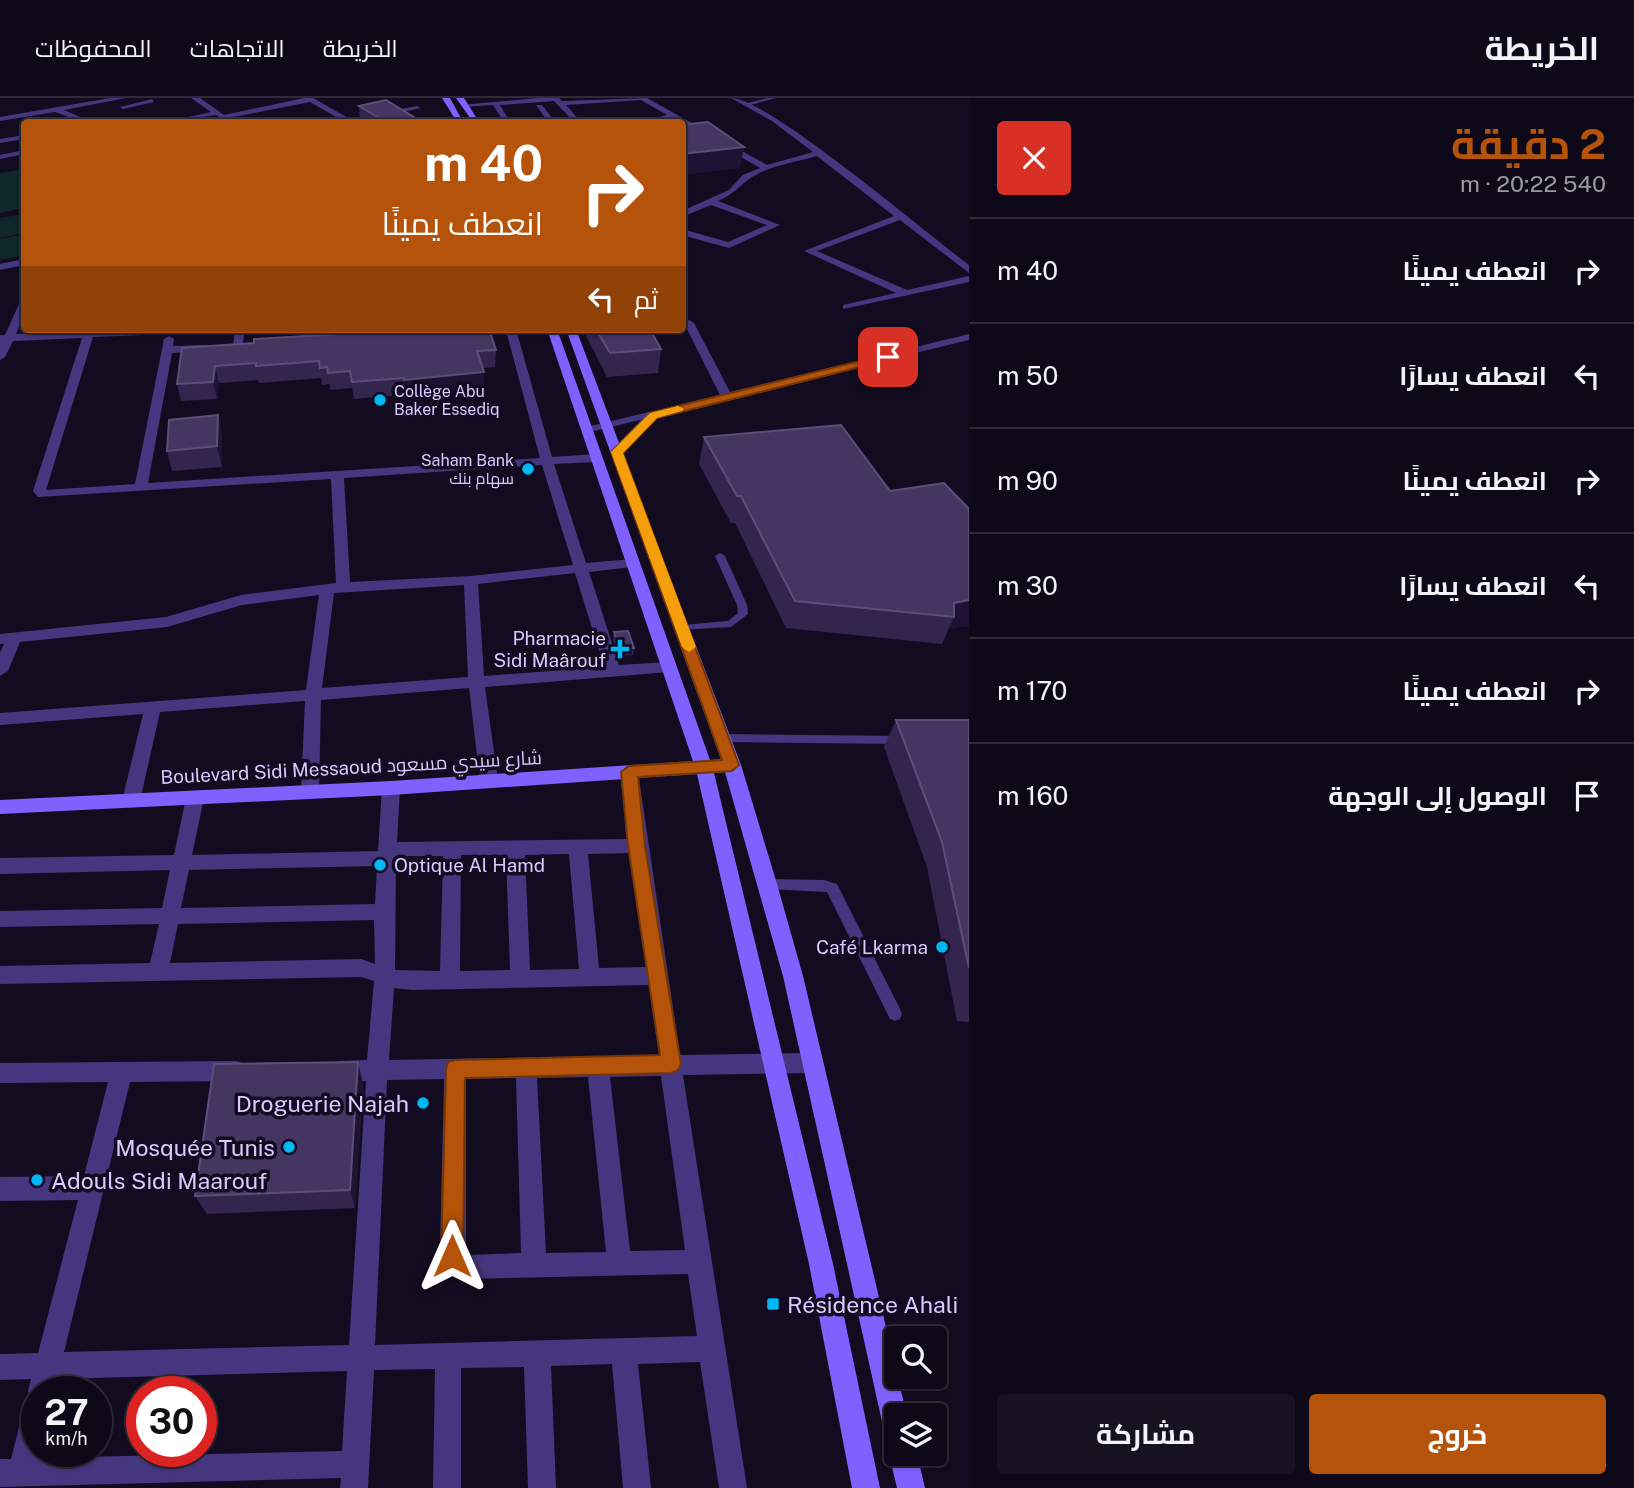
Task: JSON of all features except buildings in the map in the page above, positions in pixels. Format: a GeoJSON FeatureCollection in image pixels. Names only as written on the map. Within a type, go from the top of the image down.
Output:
{"type":"FeatureCollection","features":[{"type":"Feature","properties":{"kind":"street"},"geometry":{"type":"LineString","coordinates":[[195,98],[227,119]]}},
{"type":"Feature","properties":{"kind":"street"},"geometry":{"type":"LineString","coordinates":[[369,119],[419,112],[412,98]]}},
{"type":"Feature","properties":{"kind":"street"},"geometry":{"type":"LineString","coordinates":[[446,98],[458,119]]}},
{"type":"Feature","properties":{"kind":"street"},"geometry":{"type":"LineString","coordinates":[[462,101],[497,106],[539,107],[643,98],[679,119]]}},
{"type":"Feature","properties":{"kind":"street"},"geometry":{"type":"LineString","coordinates":[[735,98],[775,119],[969,270]]}},
{"type":"Feature","properties":{"kind":"street"},"geometry":{"type":"LineString","coordinates":[[190,119],[309,99],[343,119]]}},
{"type":"Feature","properties":{"kind":"street"},"geometry":{"type":"LineString","coordinates":[[497,106],[556,99],[575,119]]}},
{"type":"Feature","properties":{"kind":"street"},"geometry":{"type":"LineString","coordinates":[[462,101],[474,119]]}},
{"type":"Feature","properties":{"kind":"street"},"geometry":{"type":"LineString","coordinates":[[2,118],[123,102]]}},
{"type":"Feature","properties":{"kind":"street"},"geometry":{"type":"LineString","coordinates":[[33,105],[41,112]]}},
{"type":"Feature","properties":{"kind":"street"},"geometry":{"type":"LineString","coordinates":[[497,106],[505,119]]}},
{"type":"Feature","properties":{"kind":"street"},"geometry":{"type":"LineString","coordinates":[[539,107],[549,119]]}},
{"type":"Feature","properties":{"kind":"street"},"geometry":{"type":"LineString","coordinates":[[57,110],[81,119]]}},
{"type":"Feature","properties":{"kind":"street"},"geometry":{"type":"LineString","coordinates":[[658,119],[674,116]]}},
{"type":"Feature","properties":{"kind":"street"},"geometry":{"type":"LineString","coordinates":[[2,118],[21,125]]}},
{"type":"Feature","properties":{"kind":"street"},"geometry":{"type":"LineString","coordinates":[[686,123],[766,168]]}},
{"type":"Feature","properties":{"kind":"street"},"geometry":{"type":"LineString","coordinates":[[0,141],[21,138]]}},
{"type":"Feature","properties":{"kind":"street"},"geometry":{"type":"LineString","coordinates":[[0,157],[21,153]]}},
{"type":"Feature","properties":{"kind":"street"},"geometry":{"type":"LineString","coordinates":[[686,212],[732,192],[746,177],[766,168],[818,153]]}},
{"type":"Feature","properties":{"kind":"street"},"geometry":{"type":"LineString","coordinates":[[686,233],[729,245],[775,225],[712,202]]}},
{"type":"Feature","properties":{"kind":"street"},"geometry":{"type":"LineString","coordinates":[[900,217],[809,250],[905,293]]}},
{"type":"Feature","properties":{"kind":"street"},"geometry":{"type":"LineString","coordinates":[[0,267],[21,263]]}},
{"type":"Feature","properties":{"kind":"street"},"geometry":{"type":"LineString","coordinates":[[847,307],[969,279]]}},
{"type":"Feature","properties":{"kind":"street"},"geometry":{"type":"LineString","coordinates":[[0,357],[5,338],[21,309]]}},
{"type":"Feature","properties":{"kind":"street"},"geometry":{"type":"LineString","coordinates":[[689,323],[727,397]]}},
{"type":"Feature","properties":{"kind":"street"},"geometry":{"type":"LineString","coordinates":[[5,338],[65,333]]}},
{"type":"Feature","properties":{"kind":"street"},"geometry":{"type":"LineString","coordinates":[[88,333],[39,491],[43,494],[596,458]]}},
{"type":"Feature","properties":{"kind":"street"},"geometry":{"type":"LineString","coordinates":[[141,487],[170,333]]}},
{"type":"Feature","properties":{"kind":"street"},"geometry":{"type":"LineString","coordinates":[[226,347],[237,333]]}},
{"type":"Feature","properties":{"kind":"street"},"geometry":{"type":"LineString","coordinates":[[306,343],[307,333]]}},
{"type":"Feature","properties":{"kind":"street"},"geometry":{"type":"LineString","coordinates":[[449,334],[464,333]]}},
{"type":"Feature","properties":{"kind":"street"},"geometry":{"type":"LineString","coordinates":[[512,333],[547,461],[613,671]]}},
{"type":"Feature","properties":{"kind":"street"},"geometry":{"type":"LineString","coordinates":[[553,333],[704,767],[821,1264],[866,1488]]}},
{"type":"Feature","properties":{"kind":"street"},"geometry":{"type":"LineString","coordinates":[[572,333],[732,765],[768,884],[793,976],[891,1403]]}},
{"type":"Feature","properties":{"kind":"street"},"geometry":{"type":"LineString","coordinates":[[586,431],[969,337]]}},
{"type":"Feature","properties":{"kind":"street"},"geometry":{"type":"LineString","coordinates":[[293,343],[319,342]]}},
{"type":"Feature","properties":{"kind":"street"},"geometry":{"type":"LineString","coordinates":[[167,350],[251,345]]}},
{"type":"Feature","properties":{"kind":"street"},"geometry":{"type":"LineString","coordinates":[[617,452],[653,415]]}},
{"type":"Feature","properties":{"kind":"street"},"geometry":{"type":"LineString","coordinates":[[310,791],[313,695],[335,588],[337,475]]}},
{"type":"Feature","properties":{"kind":"street"},"geometry":{"type":"LineString","coordinates":[[0,671],[7,639],[167,622],[242,600],[335,588],[471,580],[632,563]]}},
{"type":"Feature","properties":{"kind":"street"},"geometry":{"type":"LineString","coordinates":[[471,580],[477,681],[489,781]]}},
{"type":"Feature","properties":{"kind":"street"},"geometry":{"type":"LineString","coordinates":[[0,719],[669,667]]}},
{"type":"Feature","properties":{"kind":"street"},"geometry":{"type":"LineString","coordinates":[[131,801],[153,707]]}},
{"type":"Feature","properties":{"kind":"street","name":"Boulevard Sidi Messaoud شارع سيدي مسعود"},"geometry":{"type":"LineString","coordinates":[[0,807],[391,788],[732,765]]}},
{"type":"Feature","properties":{"kind":"street"},"geometry":{"type":"LineString","coordinates":[[629,772],[636,846],[733,1488]]}},
{"type":"Feature","properties":{"kind":"street"},"geometry":{"type":"LineString","coordinates":[[21,1452],[12,1477],[355,1476],[377,1071],[385,975],[384,912],[391,788]]}},
{"type":"Feature","properties":{"kind":"street"},"geometry":{"type":"LineString","coordinates":[[158,973],[195,797]]}},
{"type":"Feature","properties":{"kind":"street"},"geometry":{"type":"LineString","coordinates":[[0,866],[181,864],[388,854],[452,848],[636,846]]}},
{"type":"Feature","properties":{"kind":"street"},"geometry":{"type":"LineString","coordinates":[[578,847],[590,977]]}},
{"type":"Feature","properties":{"kind":"street"},"geometry":{"type":"LineString","coordinates":[[450,980],[452,848]]}},
{"type":"Feature","properties":{"kind":"street"},"geometry":{"type":"LineString","coordinates":[[515,848],[520,979]]}},
{"type":"Feature","properties":{"kind":"street"},"geometry":{"type":"LineString","coordinates":[[0,919],[384,912]]}},
{"type":"Feature","properties":{"kind":"street"},"geometry":{"type":"LineString","coordinates":[[0,975],[362,968],[412,981],[656,976]]}},
{"type":"Feature","properties":{"kind":"street"},"geometry":{"type":"LineString","coordinates":[[323,1071],[811,1063]]}},
{"type":"Feature","properties":{"kind":"street"},"geometry":{"type":"LineString","coordinates":[[598,1065],[619,1264]]}},
{"type":"Feature","properties":{"kind":"street"},"geometry":{"type":"LineString","coordinates":[[526,1067],[534,1266]]}},
{"type":"Feature","properties":{"kind":"street"},"geometry":{"type":"LineString","coordinates":[[455,1069],[452,1247],[455,1263],[461,1267],[698,1262]]}},
{"type":"Feature","properties":{"kind":"street"},"geometry":{"type":"LineString","coordinates":[[0,1073],[256,1071]]}},
{"type":"Feature","properties":{"kind":"street"},"geometry":{"type":"LineString","coordinates":[[45,1376],[122,1072]]}},
{"type":"Feature","properties":{"kind":"street"},"geometry":{"type":"LineString","coordinates":[[0,1189],[93,1188]]}},
{"type":"Feature","properties":{"kind":"street"},"geometry":{"type":"LineString","coordinates":[[89,1376],[362,1358],[710,1349]]}},
{"type":"Feature","properties":{"kind":"street"},"geometry":{"type":"LineString","coordinates":[[624,1351],[637,1488]]}},
{"type":"Feature","properties":{"kind":"street"},"geometry":{"type":"LineString","coordinates":[[537,1353],[542,1488]]}},
{"type":"Feature","properties":{"kind":"street"},"geometry":{"type":"LineString","coordinates":[[447,1488],[448,1356]]}},
{"type":"Feature","properties":{"kind":"street"},"geometry":{"type":"LineString","coordinates":[[0,1367],[33,1376]]}},
{"type":"Feature","properties":{"kind":"street"},"geometry":{"type":"LineString","coordinates":[[906,1466],[911,1488]]}},
{"type":"Feature","properties":{"kind":"lane"},"geometry":{"type":"LineString","coordinates":[[132,98],[140,103]]}},
{"type":"Feature","properties":{"kind":"lane"},"geometry":{"type":"LineString","coordinates":[[747,104],[774,98]]}},
{"type":"Feature","properties":{"kind":"lane"},"geometry":{"type":"LineString","coordinates":[[123,102],[152,101]]}},
{"type":"Feature","properties":{"kind":"lane"},"geometry":{"type":"LineString","coordinates":[[682,628],[731,625],[743,614],[742,605],[720,556]]}},
{"type":"Feature","properties":{"kind":"lane"},"geometry":{"type":"LineString","coordinates":[[722,738],[914,740]]}},
{"type":"Feature","properties":{"kind":"lane"},"geometry":{"type":"LineString","coordinates":[[768,884],[824,885],[832,888],[895,1014]]}},
{"type":"Feature","properties":{"kind":"green space"},"geometry":{"type":"Polygon","coordinates":[[[21,170],[21,209],[0,213],[0,173],[21,170]]]}},
{"type":"Feature","properties":{"kind":"green space"},"geometry":{"type":"Polygon","coordinates":[[[21,214],[21,234],[0,238],[0,218],[21,214]]]}},
{"type":"Feature","properties":{"kind":"green space"},"geometry":{"type":"Polygon","coordinates":[[[21,235],[21,256],[0,260],[0,239],[21,235]]]}},
{"type":"Feature","properties":{"kind":"slow traffic"},"geometry":{"type":"LineString","coordinates":[[678,409],[653,415],[617,452],[689,647]]}},
{"type":"Feature","properties":{"kind":"place","name":"Collège Abu Baker Essediq"},"geometry":{"type":"Point","coordinates":[380,400]}},
{"type":"Feature","properties":{"kind":"place","name":"Saham Bank سهام بنك"},"geometry":{"type":"Point","coordinates":[528,469]}},
{"type":"Feature","properties":{"kind":"place","name":"Pharmacie Sidi Maârouf"},"geometry":{"type":"Point","coordinates":[620,649]}},
{"type":"Feature","properties":{"kind":"place","name":"Optique Al Hamd"},"geometry":{"type":"Point","coordinates":[380,865]}},
{"type":"Feature","properties":{"kind":"place","name":"Café Lkarma"},"geometry":{"type":"Point","coordinates":[942,947]}},
{"type":"Feature","properties":{"kind":"place","name":"Droguerie Najah"},"geometry":{"type":"Point","coordinates":[423,1103]}},
{"type":"Feature","properties":{"kind":"place","name":"Mosquée Tunis"},"geometry":{"type":"Point","coordinates":[289,1147]}},
{"type":"Feature","properties":{"kind":"place","name":"Adouls Sidi Maarouf"},"geometry":{"type":"Point","coordinates":[37,1180]}},
{"type":"Feature","properties":{"kind":"place","name":"Résidence Ahali"},"geometry":{"type":"Point","coordinates":[773,1304]}},
{"type":"Feature","properties":{"kind":"route"},"geometry":{"type":"LineString","coordinates":[[452,1256],[455,1069],[671,1064],[636,846],[629,772],[732,765],[617,452],[653,415],[888,357]]}}]}
